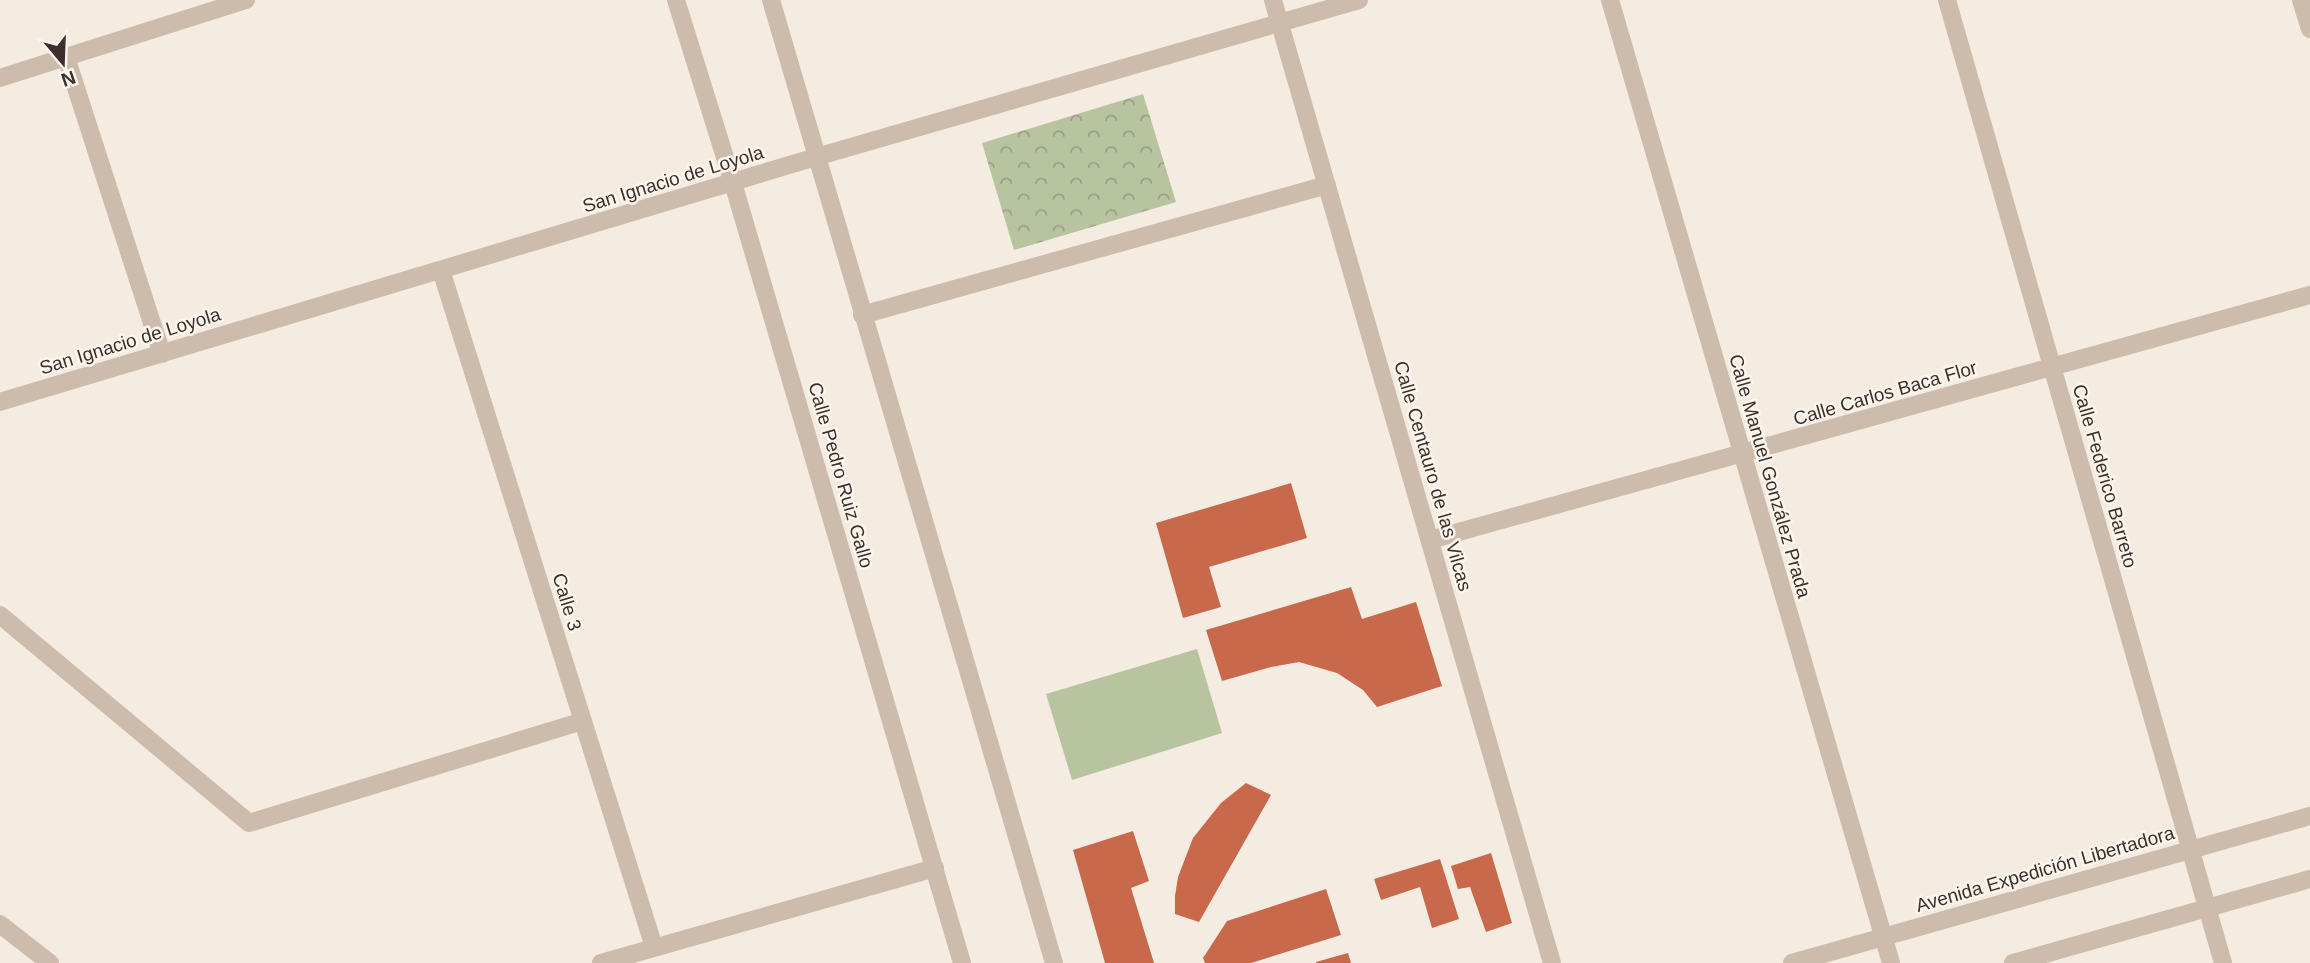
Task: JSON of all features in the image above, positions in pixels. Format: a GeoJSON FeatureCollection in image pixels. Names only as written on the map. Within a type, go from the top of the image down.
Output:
{"type":"FeatureCollection","features":[{"type":"Feature","properties":{"kind":"street"},"geometry":{"type":"LineString","coordinates":[[0,78],[246,0]]}},
{"type":"Feature","properties":{"kind":"street","name":"Calle Pedro Ruiz Gallo"},"geometry":{"type":"LineString","coordinates":[[676,0],[733,183],[962,963]]}},
{"type":"Feature","properties":{"kind":"street"},"geometry":{"type":"LineString","coordinates":[[771,0],[1054,963]]}},
{"type":"Feature","properties":{"kind":"street","name":"Calle Centauro de las Vilcas"},"geometry":{"type":"LineString","coordinates":[[1273,0],[1552,963]]}},
{"type":"Feature","properties":{"kind":"street","name":"San Ignacio de Loyola"},"geometry":{"type":"LineString","coordinates":[[0,402],[816,158],[1359,0]]}},
{"type":"Feature","properties":{"kind":"street","name":"Calle Manuel González Prada"},"geometry":{"type":"LineString","coordinates":[[1610,0],[1891,963]]}},
{"type":"Feature","properties":{"kind":"street","name":"Calle Federico Barreto"},"geometry":{"type":"LineString","coordinates":[[1947,0],[2223,963]]}},
{"type":"Feature","properties":{"kind":"street"},"geometry":{"type":"LineString","coordinates":[[2301,0],[2310,29]]}},
{"type":"Feature","properties":{"kind":"street"},"geometry":{"type":"LineString","coordinates":[[66,57],[162,354]]}},
{"type":"Feature","properties":{"kind":"street"},"geometry":{"type":"LineString","coordinates":[[862,315],[1327,185]]}},
{"type":"Feature","properties":{"kind":"street","name":"Calle 3"},"geometry":{"type":"LineString","coordinates":[[441,270],[654,947]]}},
{"type":"Feature","properties":{"kind":"street","name":"Calle Carlos Baca Flor"},"geometry":{"type":"LineString","coordinates":[[1430,540],[2310,295]]}},
{"type":"Feature","properties":{"kind":"street"},"geometry":{"type":"LineString","coordinates":[[0,615],[249,823],[583,721]]}},
{"type":"Feature","properties":{"kind":"street","name":"Avenida Expedición Libertadora"},"geometry":{"type":"LineString","coordinates":[[1792,963],[2310,816]]}},
{"type":"Feature","properties":{"kind":"street"},"geometry":{"type":"LineString","coordinates":[[601,963],[935,868]]}},
{"type":"Feature","properties":{"kind":"street"},"geometry":{"type":"LineString","coordinates":[[2013,963],[2310,879]]}},
{"type":"Feature","properties":{"kind":"street"},"geometry":{"type":"LineString","coordinates":[[0,924],[50,963]]}},
{"type":"Feature","properties":{"kind":"green space"},"geometry":{"type":"Polygon","coordinates":[[[1143,94],[1176,202],[1014,250],[982,143],[1143,94]]]}},
{"type":"Feature","properties":{"kind":"green space"},"geometry":{"type":"Polygon","coordinates":[[[1197,649],[1222,733],[1072,780],[1046,694],[1197,649]]]}},
{"type":"Feature","properties":{"kind":"building"},"geometry":{"type":"Polygon","coordinates":[[[1291,483],[1307,538],[1209,567],[1221,607],[1183,618],[1156,523],[1291,483]]]}},
{"type":"Feature","properties":{"kind":"building"},"geometry":{"type":"Polygon","coordinates":[[[1351,587],[1362,619],[1416,602],[1442,686],[1377,707],[1363,690],[1337,673],[1299,662],[1222,681],[1206,630],[1351,587]]]}},
{"type":"Feature","properties":{"kind":"building"},"geometry":{"type":"Polygon","coordinates":[[[1246,783],[1271,795],[1199,922],[1175,914],[1178,877],[1193,838],[1221,803],[1246,783]]]}},
{"type":"Feature","properties":{"kind":"building"},"geometry":{"type":"Polygon","coordinates":[[[1133,831],[1149,881],[1131,888],[1154,963],[1105,963],[1073,850],[1133,831]]]}},
{"type":"Feature","properties":{"kind":"building"},"geometry":{"type":"Polygon","coordinates":[[[1491,853],[1512,923],[1486,932],[1470,887],[1458,889],[1451,866],[1491,853]]]}},
{"type":"Feature","properties":{"kind":"building"},"geometry":{"type":"Polygon","coordinates":[[[1440,859],[1459,919],[1432,928],[1420,887],[1381,900],[1374,879],[1440,859]]]}},
{"type":"Feature","properties":{"kind":"building"},"geometry":{"type":"Polygon","coordinates":[[[1326,889],[1341,935],[1251,963],[1205,963],[1203,958],[1227,921],[1326,889]]]}},
{"type":"Feature","properties":{"kind":"building"},"geometry":{"type":"Polygon","coordinates":[[[1348,953],[1351,963],[1316,963],[1316,962],[1348,953]]]}}]}
